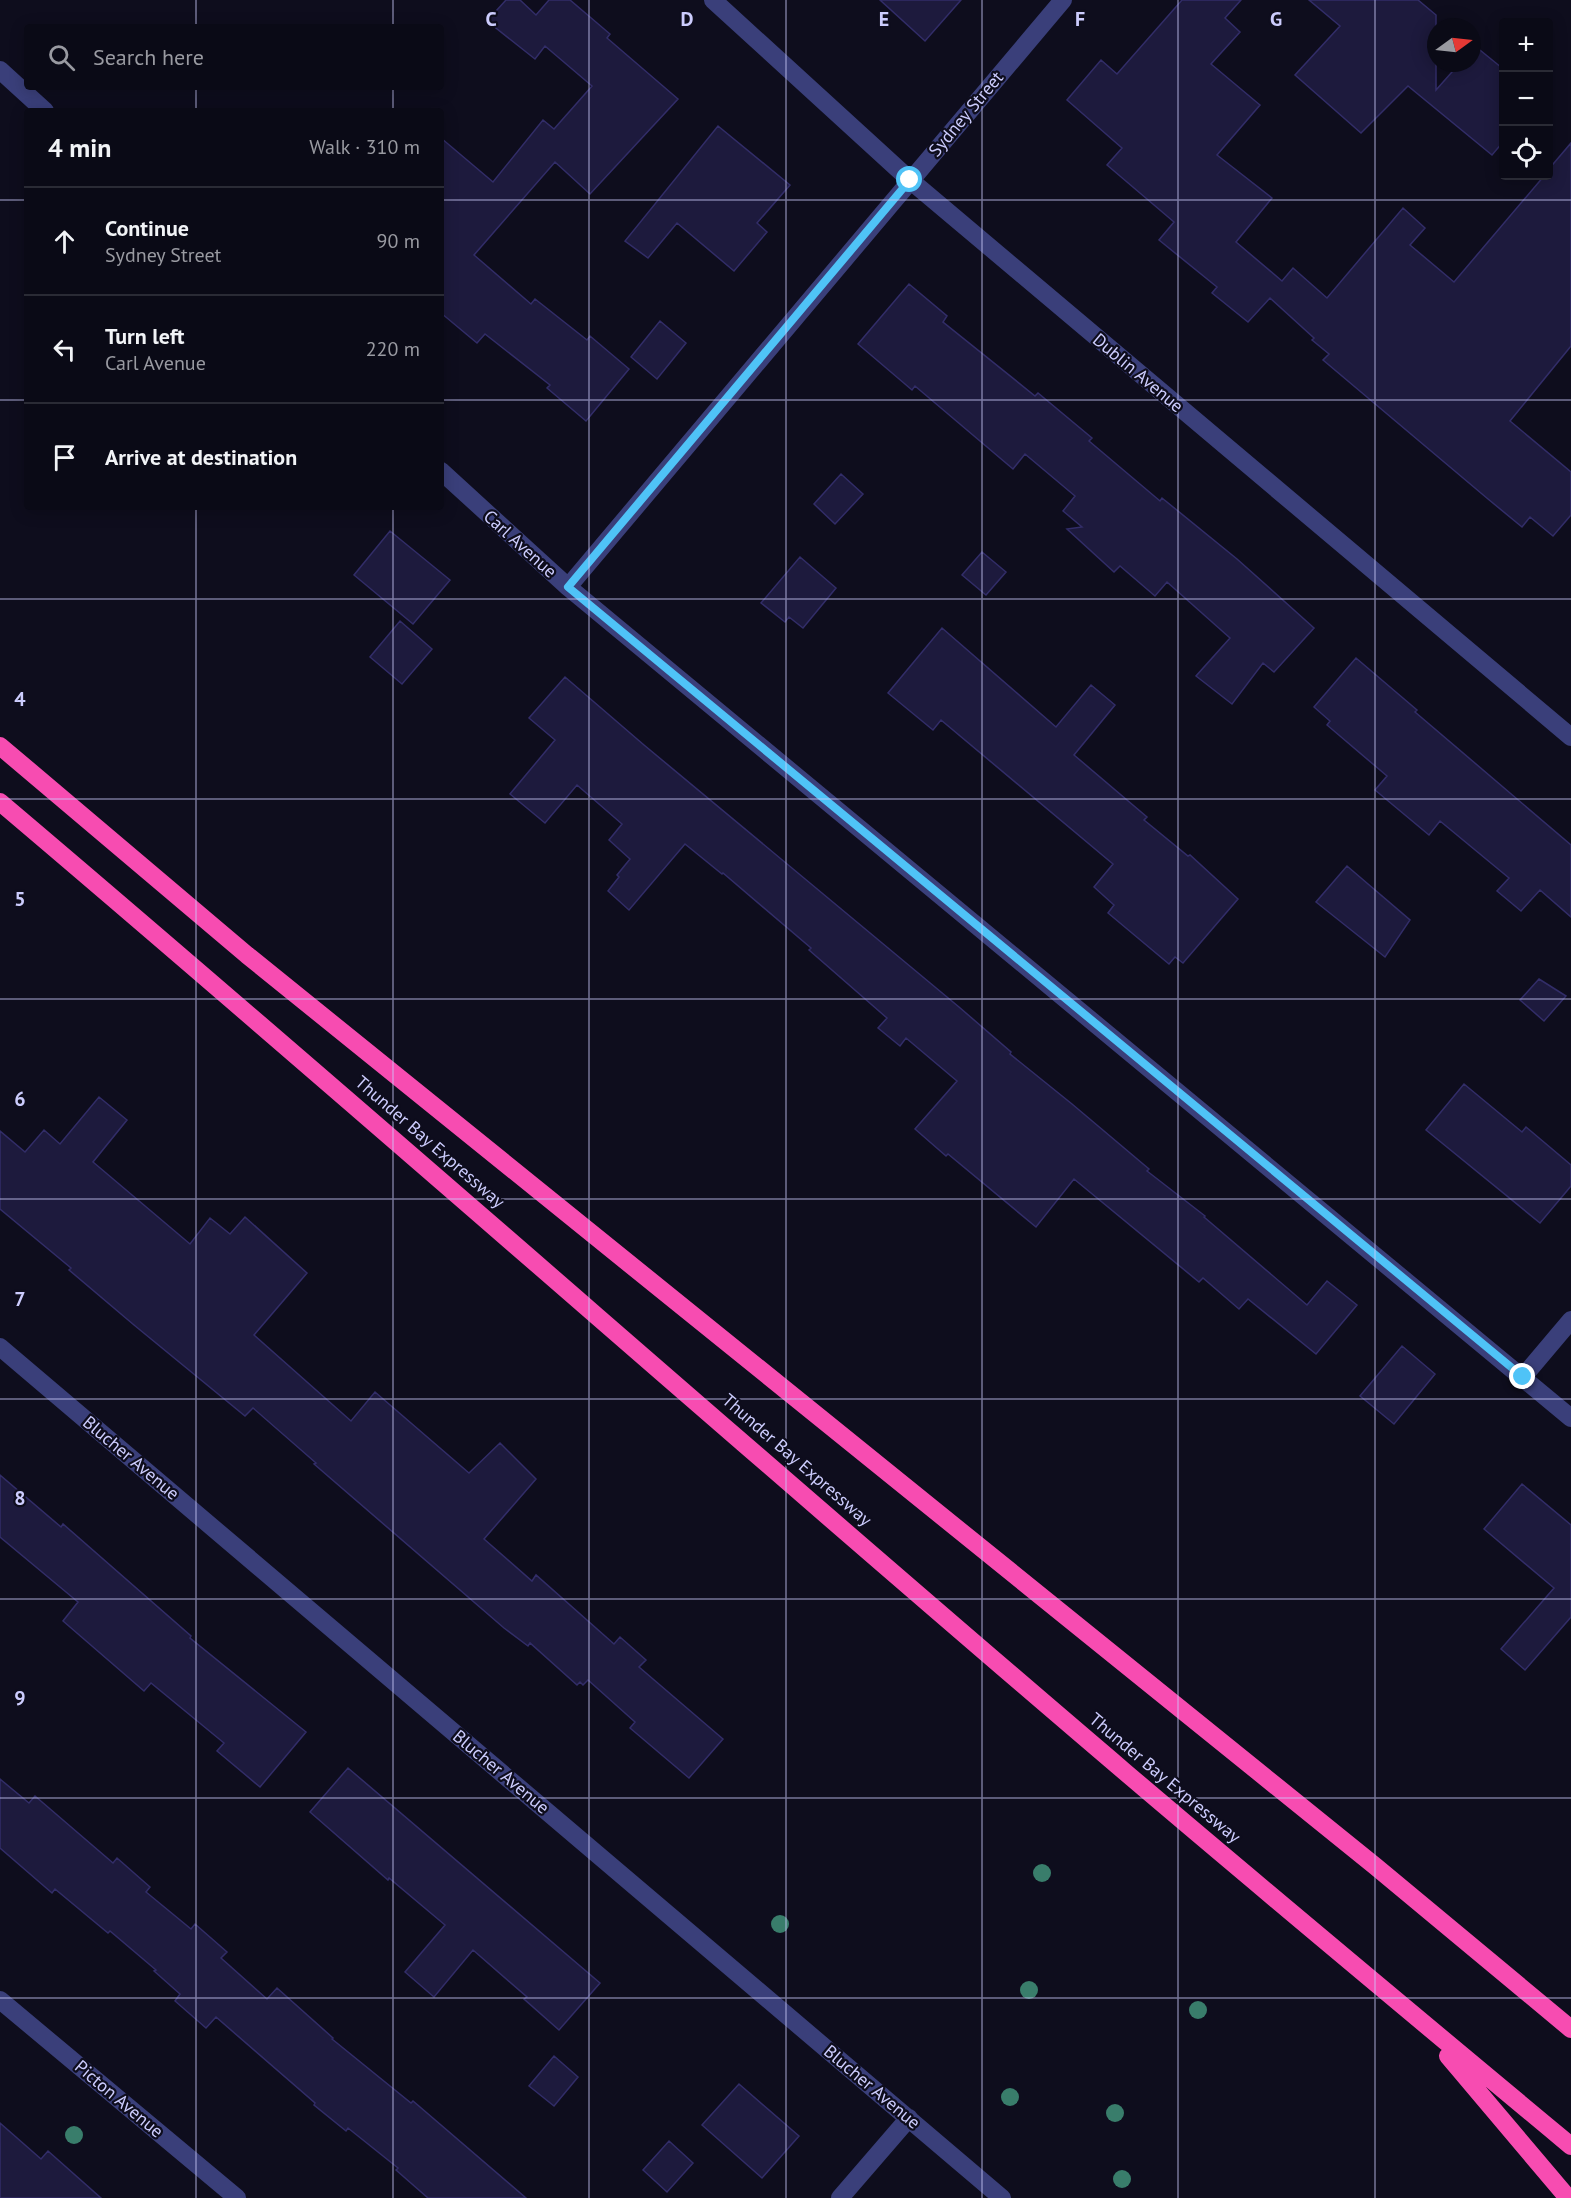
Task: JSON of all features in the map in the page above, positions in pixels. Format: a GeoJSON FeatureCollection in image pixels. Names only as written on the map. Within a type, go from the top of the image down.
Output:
{"type":"FeatureCollection","features":[{"type":"Feature","properties":{"kind":"highway","name":"Thunder Bay Expressway"},"geometry":{"type":"LineString","coordinates":[[0,746],[247,955],[1357,1851],[1571,2029]]}},
{"type":"Feature","properties":{"kind":"highway","name":"Thunder Bay Expressway"},"geometry":{"type":"LineString","coordinates":[[0,802],[222,990],[1131,1777],[1417,2020],[1571,2146]]}},
{"type":"Feature","properties":{"kind":"highway"},"geometry":{"type":"LineString","coordinates":[[1506,1974],[1571,2021]]}},
{"type":"Feature","properties":{"kind":"highway"},"geometry":{"type":"LineString","coordinates":[[1417,2020],[1568,2198]]}},
{"type":"Feature","properties":{"kind":"street","name":"Dublin Avenue"},"geometry":{"type":"LineString","coordinates":[[713,0],[910,180],[1571,737]]}},
{"type":"Feature","properties":{"kind":"street","name":"Sydney Street"},"geometry":{"type":"LineString","coordinates":[[568,587],[1063,0]]}},
{"type":"Feature","properties":{"kind":"street"},"geometry":{"type":"LineString","coordinates":[[0,70],[42,108]]}},
{"type":"Feature","properties":{"kind":"street","name":"Carl Avenue"},"geometry":{"type":"LineString","coordinates":[[444,474],[568,587],[1571,1418]]}},
{"type":"Feature","properties":{"kind":"street"},"geometry":{"type":"LineString","coordinates":[[1523,1377],[1571,1320]]}},
{"type":"Feature","properties":{"kind":"street","name":"Blucher Avenue"},"geometry":{"type":"LineString","coordinates":[[0,1347],[1002,2198]]}},
{"type":"Feature","properties":{"kind":"street","name":"Picton Avenue"},"geometry":{"type":"LineString","coordinates":[[0,2000],[237,2198]]}},
{"type":"Feature","properties":{"kind":"street"},"geometry":{"type":"LineString","coordinates":[[840,2198],[909,2118]]}},
{"type":"Feature","properties":{"kind":"building"},"geometry":{"type":"Polygon","coordinates":[[[506,0],[520,0],[536,15],[549,0],[570,0],[610,34],[607,38],[678,99],[590,194],[555,162],[474,255],[531,304],[535,299],[587,340],[590,336],[629,369],[586,421],[547,388],[550,385],[485,334],[477,343],[444,316],[444,141],[493,182],[543,120],[554,129],[592,86],[545,46],[535,59],[487,21],[506,0]]]}},
{"type":"Feature","properties":{"kind":"building"},"geometry":{"type":"Polygon","coordinates":[[[880,0],[961,0],[925,41],[880,0]]]}},
{"type":"Feature","properties":{"kind":"building"},"geometry":{"type":"Polygon","coordinates":[[[1182,0],[1241,0],[1225,18],[1240,32],[1211,64],[1260,105],[1217,155],[1272,198],[1236,242],[1282,281],[1293,268],[1327,298],[1403,208],[1425,228],[1410,245],[1454,282],[1541,180],[1553,180],[1553,164],[1571,143],[1571,346],[1510,421],[1571,472],[1571,515],[1553,536],[1530,517],[1522,527],[1488,499],[1323,360],[1329,354],[1270,298],[1248,322],[1212,293],[1217,287],[1159,240],[1174,222],[1107,165],[1122,148],[1067,100],[1101,60],[1117,74],[1182,0]]]}},
{"type":"Feature","properties":{"kind":"building"},"geometry":{"type":"Polygon","coordinates":[[[1309,0],[1418,0],[1436,15],[1436,18],[1427,18],[1427,72],[1436,72],[1436,90],[1452,72],[1481,72],[1481,51],[1499,66],[1499,147],[1492,155],[1408,86],[1361,133],[1295,75],[1340,26],[1309,0]]]}},
{"type":"Feature","properties":{"kind":"building"},"geometry":{"type":"Polygon","coordinates":[[[718,126],[790,185],[757,223],[767,232],[734,271],[677,223],[648,258],[625,241],[718,126]]]}},
{"type":"Feature","properties":{"kind":"building"},"geometry":{"type":"Polygon","coordinates":[[[909,284],[947,316],[943,322],[1035,396],[1038,393],[1092,438],[1089,441],[1160,501],[1162,498],[1237,559],[1314,628],[1274,672],[1263,663],[1232,704],[1196,676],[1230,638],[1167,582],[1155,596],[1120,566],[1114,572],[1067,529],[1082,527],[1063,511],[1075,496],[1025,454],[1013,469],[915,386],[912,390],[858,344],[909,284]]]}},
{"type":"Feature","properties":{"kind":"building"},"geometry":{"type":"Polygon","coordinates":[[[660,321],[686,343],[657,379],[631,357],[660,321]]]}},
{"type":"Feature","properties":{"kind":"building"},"geometry":{"type":"Polygon","coordinates":[[[841,474],[863,494],[835,524],[814,504],[841,474]]]}},
{"type":"Feature","properties":{"kind":"building"},"geometry":{"type":"Polygon","coordinates":[[[390,531],[450,580],[413,624],[354,575],[390,531]]]}},
{"type":"Feature","properties":{"kind":"building"},"geometry":{"type":"Polygon","coordinates":[[[982,552],[1006,572],[986,595],[962,575],[982,552]]]}},
{"type":"Feature","properties":{"kind":"building"},"geometry":{"type":"Polygon","coordinates":[[[800,557],[836,588],[803,628],[789,617],[785,622],[761,603],[800,557]]]}},
{"type":"Feature","properties":{"kind":"building"},"geometry":{"type":"Polygon","coordinates":[[[400,621],[432,649],[402,684],[370,657],[400,621]]]}},
{"type":"Feature","properties":{"kind":"building"},"geometry":{"type":"Polygon","coordinates":[[[942,628],[1056,727],[1091,685],[1115,705],[1074,755],[1147,817],[1144,820],[1188,856],[1190,855],[1238,899],[1183,963],[1175,957],[1169,964],[1108,913],[1114,905],[1094,887],[1113,864],[941,720],[933,730],[888,693],[942,628]]]}},
{"type":"Feature","properties":{"kind":"building"},"geometry":{"type":"Polygon","coordinates":[[[1356,658],[1417,710],[1415,712],[1571,845],[1571,917],[1540,890],[1521,911],[1497,891],[1509,878],[1440,821],[1429,835],[1375,790],[1387,776],[1327,725],[1330,721],[1314,707],[1356,658]]]}},
{"type":"Feature","properties":{"kind":"building"},"geometry":{"type":"Polygon","coordinates":[[[565,677],[959,1007],[1011,1052],[1010,1054],[1149,1169],[1147,1171],[1205,1216],[1307,1305],[1327,1281],[1357,1305],[1316,1354],[1248,1299],[1239,1309],[1203,1278],[1199,1282],[1074,1179],[1036,1227],[948,1154],[946,1156],[915,1129],[957,1081],[906,1038],[900,1046],[878,1028],[887,1018],[809,950],[811,948],[723,873],[685,844],[629,910],[608,891],[630,859],[609,840],[622,824],[577,785],[545,823],[510,794],[555,740],[529,718],[565,677]]]}},
{"type":"Feature","properties":{"kind":"building"},"geometry":{"type":"Polygon","coordinates":[[[1347,866],[1410,920],[1385,957],[1316,902],[1347,866]]]}},
{"type":"Feature","properties":{"kind":"building"},"geometry":{"type":"Polygon","coordinates":[[[1539,979],[1566,996],[1544,1021],[1520,1000],[1539,979]]]}},
{"type":"Feature","properties":{"kind":"building"},"geometry":{"type":"Polygon","coordinates":[[[1464,1084],[1522,1132],[1526,1127],[1571,1165],[1571,1186],[1540,1223],[1426,1130],[1464,1084]]]}},
{"type":"Feature","properties":{"kind":"building"},"geometry":{"type":"Polygon","coordinates":[[[99,1097],[127,1120],[93,1162],[190,1244],[210,1218],[230,1234],[245,1217],[307,1273],[254,1335],[351,1421],[375,1392],[469,1473],[500,1443],[536,1479],[484,1539],[532,1581],[536,1575],[614,1644],[620,1637],[646,1660],[639,1667],[723,1739],[689,1778],[630,1728],[635,1722],[588,1680],[583,1685],[580,1682],[577,1685],[530,1643],[528,1646],[504,1628],[314,1464],[316,1463],[253,1408],[245,1416],[134,1325],[69,1270],[71,1268],[0,1209],[0,1131],[25,1152],[44,1130],[60,1144],[99,1097]]]}},
{"type":"Feature","properties":{"kind":"building"},"geometry":{"type":"Polygon","coordinates":[[[1402,1346],[1435,1374],[1394,1424],[1360,1396],[1402,1346]]]}},
{"type":"Feature","properties":{"kind":"building"},"geometry":{"type":"Polygon","coordinates":[[[0,1475],[61,1527],[63,1524],[191,1636],[190,1638],[306,1732],[260,1787],[217,1751],[224,1743],[151,1683],[144,1691],[63,1621],[78,1602],[0,1537],[0,1475]]]}},
{"type":"Feature","properties":{"kind":"building"},"geometry":{"type":"Polygon","coordinates":[[[1522,1484],[1571,1525],[1571,1617],[1525,1670],[1501,1649],[1554,1588],[1484,1529],[1522,1484]]]}},
{"type":"Feature","properties":{"kind":"building"},"geometry":{"type":"Polygon","coordinates":[[[348,1768],[600,1983],[559,2030],[524,1999],[527,1997],[473,1950],[434,1997],[405,1972],[445,1925],[389,1878],[388,1880],[310,1812],[348,1768]]]}},
{"type":"Feature","properties":{"kind":"building"},"geometry":{"type":"Polygon","coordinates":[[[0,1779],[29,1803],[35,1796],[113,1863],[117,1858],[150,1887],[146,1892],[191,1929],[195,1924],[227,1952],[221,1958],[267,1999],[277,1988],[332,2039],[411,2103],[413,2101],[526,2198],[428,2198],[396,2170],[398,2168],[348,2128],[346,2131],[314,2105],[315,2103],[216,2017],[206,2028],[175,2001],[180,1994],[154,1971],[156,1970],[55,1889],[52,1893],[0,1848],[0,1779]]]}},
{"type":"Feature","properties":{"kind":"building"},"geometry":{"type":"Polygon","coordinates":[[[554,2056],[578,2077],[554,2106],[529,2086],[554,2056]]]}},
{"type":"Feature","properties":{"kind":"building"},"geometry":{"type":"Polygon","coordinates":[[[739,2084],[799,2136],[762,2178],[702,2125],[739,2084]]]}},
{"type":"Feature","properties":{"kind":"building"},"geometry":{"type":"Polygon","coordinates":[[[0,2123],[41,2159],[48,2151],[101,2198],[0,2198],[0,2123]]]}},
{"type":"Feature","properties":{"kind":"building"},"geometry":{"type":"Polygon","coordinates":[[[669,2141],[693,2163],[667,2192],[643,2170],[669,2141]]]}},
{"type":"Feature","properties":{"kind":"route"},"geometry":{"type":"LineString","coordinates":[[910,180],[568,587],[1523,1377]]}}]}
